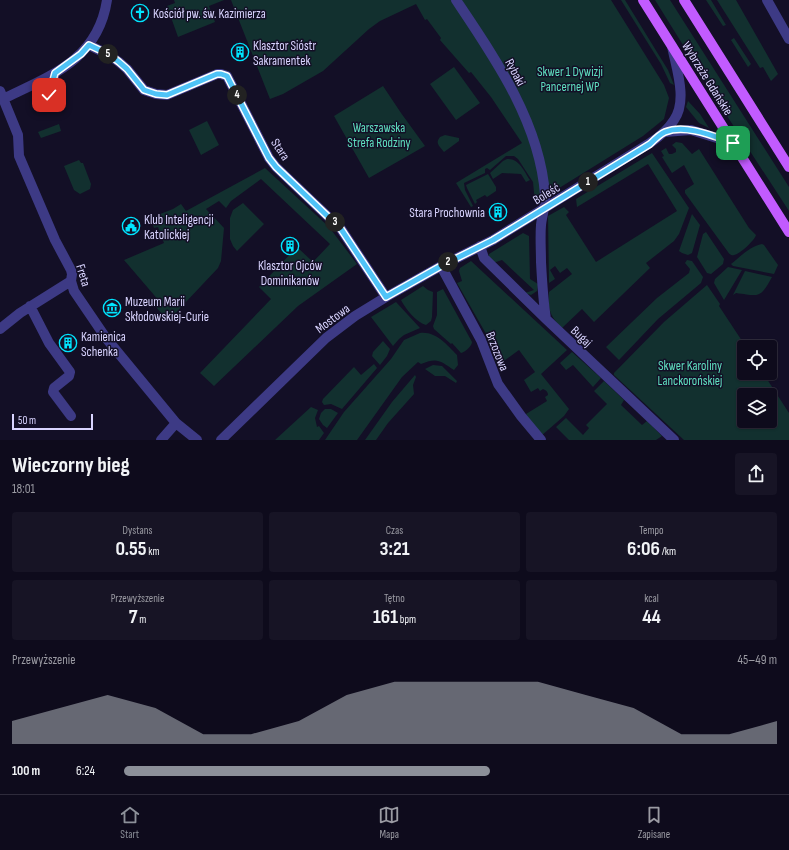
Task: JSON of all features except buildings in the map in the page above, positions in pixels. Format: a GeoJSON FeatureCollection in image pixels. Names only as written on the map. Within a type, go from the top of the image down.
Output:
{"type":"FeatureCollection","features":[{"type":"Feature","properties":{"kind":"main road","name":"Wybrzeże Gdańskie"},"geometry":{"type":"LineString","coordinates":[[643,0],[789,232]]}},
{"type":"Feature","properties":{"kind":"main road","name":"Wybrzeże Gdańskie"},"geometry":{"type":"LineString","coordinates":[[684,0],[789,167]]}},
{"type":"Feature","properties":{"kind":"street"},"geometry":{"type":"LineString","coordinates":[[2,95],[55,73],[81,54],[89,45],[100,26],[107,0]]}},
{"type":"Feature","properties":{"kind":"street","name":"Rybaki"},"geometry":{"type":"LineString","coordinates":[[456,0],[505,76],[533,137],[540,158],[545,196],[541,241],[542,292],[546,319]]}},
{"type":"Feature","properties":{"kind":"street"},"geometry":{"type":"LineString","coordinates":[[767,0],[789,39]]}},
{"type":"Feature","properties":{"kind":"street","name":"Stara"},"geometry":{"type":"LineString","coordinates":[[89,45],[110,55],[135,78],[141,87],[151,93],[167,95],[217,74],[227,76],[269,158],[276,167],[341,229],[386,297]]}},
{"type":"Feature","properties":{"kind":"street","name":"Boleść"},"geometry":{"type":"LineString","coordinates":[[480,246],[544,210],[650,144],[664,132],[675,120],[681,104],[682,96],[672,46]]}},
{"type":"Feature","properties":{"kind":"street"},"geometry":{"type":"LineString","coordinates":[[49,95],[55,73]]}},
{"type":"Feature","properties":{"kind":"street","name":"Freta"},"geometry":{"type":"LineString","coordinates":[[2,95],[18,135],[18,154],[55,240],[71,270],[71,281],[74,291],[106,338],[176,423],[197,440]]}},
{"type":"Feature","properties":{"kind":"street"},"geometry":{"type":"LineString","coordinates":[[664,132],[691,130],[733,143]]}},
{"type":"Feature","properties":{"kind":"street","name":"Mostowa"},"geometry":{"type":"LineString","coordinates":[[221,440],[326,338],[355,316],[441,266],[480,246]]}},
{"type":"Feature","properties":{"kind":"street","name":"Bugaj"},"geometry":{"type":"LineString","coordinates":[[480,246],[484,258],[674,440]]}},
{"type":"Feature","properties":{"kind":"street","name":"Brzozowa"},"geometry":{"type":"LineString","coordinates":[[441,266],[481,340],[498,384],[521,416],[541,440]]}},
{"type":"Feature","properties":{"kind":"street"},"geometry":{"type":"LineString","coordinates":[[0,329],[30,306],[71,281]]}},
{"type":"Feature","properties":{"kind":"street"},"geometry":{"type":"LineString","coordinates":[[30,306],[49,343],[70,372],[69,376],[54,388],[53,392],[71,416]]}},
{"type":"Feature","properties":{"kind":"street"},"geometry":{"type":"LineString","coordinates":[[161,440],[176,423]]}},
{"type":"Feature","properties":{"kind":"green space"},"geometry":{"type":"Polygon","coordinates":[[[174,0],[224,0],[209,6],[215,22],[178,37],[167,6],[175,3],[174,0]]]}},
{"type":"Feature","properties":{"kind":"green space","name":"Skwer 1 Dywizji Pancernej WP"},"geometry":{"type":"Polygon","coordinates":[[[231,0],[611,0],[664,85],[669,98],[664,119],[643,136],[535,203],[533,182],[518,159],[514,156],[506,156],[490,170],[487,168],[485,169],[485,173],[464,183],[465,190],[473,206],[471,207],[456,183],[522,143],[491,97],[471,72],[469,73],[440,40],[441,38],[427,19],[425,20],[416,4],[380,21],[369,29],[323,71],[283,94],[270,99],[231,0]]]}},
{"type":"Feature","properties":{"kind":"green space"},"geometry":{"type":"Polygon","coordinates":[[[621,0],[625,0],[668,70],[674,85],[670,83],[661,64],[621,0]]]}},
{"type":"Feature","properties":{"kind":"green space"},"geometry":{"type":"Polygon","coordinates":[[[655,0],[670,0],[789,187],[789,211],[729,119],[655,0]]]}},
{"type":"Feature","properties":{"kind":"green space"},"geometry":{"type":"Polygon","coordinates":[[[706,0],[711,0],[726,25],[723,26],[706,0]]]}},
{"type":"Feature","properties":{"kind":"green space"},"geometry":{"type":"Polygon","coordinates":[[[717,0],[736,0],[778,74],[771,81],[763,67],[760,68],[717,0]]]}},
{"type":"Feature","properties":{"kind":"green space"},"geometry":{"type":"Polygon","coordinates":[[[734,38],[751,64],[748,67],[731,40],[734,38]]]}},
{"type":"Feature","properties":{"kind":"green space"},"geometry":{"type":"Polygon","coordinates":[[[454,67],[480,103],[456,120],[430,84],[454,67]]]}},
{"type":"Feature","properties":{"kind":"green space","name":"Warszawska Strefa Rodziny"},"geometry":{"type":"Polygon","coordinates":[[[383,86],[425,146],[369,178],[334,116],[383,86]]]}},
{"type":"Feature","properties":{"kind":"green space"},"geometry":{"type":"Polygon","coordinates":[[[688,101],[700,114],[709,128],[699,123],[686,107],[688,101]]]}},
{"type":"Feature","properties":{"kind":"green space"},"geometry":{"type":"Polygon","coordinates":[[[207,121],[219,145],[201,155],[189,130],[207,121]]]}},
{"type":"Feature","properties":{"kind":"green space"},"geometry":{"type":"Polygon","coordinates":[[[59,124],[61,131],[41,138],[38,132],[59,124]]]}},
{"type":"Feature","properties":{"kind":"green space"},"geometry":{"type":"Polygon","coordinates":[[[445,135],[459,138],[459,141],[444,152],[438,144],[438,141],[440,137],[445,135]]]}},
{"type":"Feature","properties":{"kind":"green space"},"geometry":{"type":"Polygon","coordinates":[[[676,142],[682,143],[692,154],[699,149],[749,228],[756,235],[750,244],[743,250],[732,255],[728,253],[685,193],[685,190],[694,184],[684,165],[672,173],[662,157],[664,156],[661,151],[666,148],[669,154],[676,152],[676,149],[672,145],[676,142]]]}},
{"type":"Feature","properties":{"kind":"green space"},"geometry":{"type":"Polygon","coordinates":[[[652,153],[689,208],[679,234],[674,241],[646,263],[650,268],[594,322],[582,309],[562,328],[550,312],[549,292],[572,274],[567,268],[560,273],[555,266],[550,270],[555,279],[549,283],[548,216],[564,207],[569,212],[566,215],[596,262],[677,211],[648,164],[577,207],[576,199],[652,153]]]}},
{"type":"Feature","properties":{"kind":"green space"},"geometry":{"type":"Polygon","coordinates":[[[507,159],[511,159],[518,163],[530,180],[526,182],[521,174],[502,173],[493,179],[490,173],[507,159]]]}},
{"type":"Feature","properties":{"kind":"green space"},"geometry":{"type":"Polygon","coordinates":[[[79,160],[83,163],[91,184],[90,189],[80,194],[74,190],[64,166],[79,160]]]}},
{"type":"Feature","properties":{"kind":"green space"},"geometry":{"type":"Polygon","coordinates":[[[265,168],[329,227],[357,264],[298,306],[214,386],[200,373],[271,299],[259,287],[297,247],[313,262],[330,244],[261,179],[231,201],[226,208],[219,201],[206,209],[224,228],[221,261],[218,268],[168,321],[156,307],[160,302],[124,260],[164,243],[158,227],[154,228],[150,218],[173,209],[181,204],[186,211],[265,168]]]}},
{"type":"Feature","properties":{"kind":"green space"},"geometry":{"type":"Polygon","coordinates":[[[488,174],[496,187],[496,191],[487,197],[485,195],[476,200],[477,202],[475,204],[466,185],[488,174]]]}},
{"type":"Feature","properties":{"kind":"green space"},"geometry":{"type":"Polygon","coordinates":[[[243,203],[264,224],[237,251],[230,239],[230,218],[233,210],[243,203]]]}},
{"type":"Feature","properties":{"kind":"green space"},"geometry":{"type":"Polygon","coordinates":[[[692,214],[700,225],[692,253],[688,255],[679,251],[692,214]]]}},
{"type":"Feature","properties":{"kind":"green space"},"geometry":{"type":"Polygon","coordinates":[[[706,232],[724,259],[723,264],[711,274],[707,273],[697,257],[703,234],[706,232]]]}},
{"type":"Feature","properties":{"kind":"green space"},"geometry":{"type":"Polygon","coordinates":[[[523,233],[529,236],[530,279],[538,284],[537,291],[531,295],[525,293],[534,290],[502,260],[493,263],[488,257],[489,254],[523,233]]]}},
{"type":"Feature","properties":{"kind":"green space"},"geometry":{"type":"Polygon","coordinates":[[[762,244],[778,265],[774,274],[733,266],[731,264],[749,249],[762,244]]]}},
{"type":"Feature","properties":{"kind":"green space"},"geometry":{"type":"Polygon","coordinates":[[[687,260],[692,261],[703,277],[701,283],[658,319],[619,360],[606,347],[657,298],[689,273],[690,269],[685,263],[687,260]]]}},
{"type":"Feature","properties":{"kind":"green space"},"geometry":{"type":"Polygon","coordinates":[[[471,261],[567,350],[541,374],[569,409],[564,416],[541,436],[526,414],[547,401],[545,397],[548,393],[543,389],[540,391],[538,388],[531,392],[524,380],[535,372],[519,350],[497,366],[489,339],[457,283],[462,281],[459,271],[460,268],[471,261]]]}},
{"type":"Feature","properties":{"kind":"green space"},"geometry":{"type":"Polygon","coordinates":[[[728,267],[742,270],[724,300],[714,283],[715,279],[728,267]]]}},
{"type":"Feature","properties":{"kind":"green space"},"geometry":{"type":"Polygon","coordinates":[[[745,271],[772,277],[761,293],[750,295],[736,293],[733,295],[745,271]]]}},
{"type":"Feature","properties":{"kind":"green space","name":"Skwer Karoliny Lanckorońskiej"},"geometry":{"type":"Polygon","coordinates":[[[707,285],[741,340],[737,340],[737,380],[768,380],[773,388],[737,388],[737,428],[777,428],[777,395],[789,413],[789,440],[684,440],[614,375],[614,373],[664,322],[707,285]]]}},
{"type":"Feature","properties":{"kind":"green space"},"geometry":{"type":"Polygon","coordinates":[[[423,286],[433,292],[432,317],[431,321],[426,325],[415,318],[408,311],[401,300],[423,286]]]}},
{"type":"Feature","properties":{"kind":"green space"},"geometry":{"type":"Polygon","coordinates":[[[443,289],[472,342],[468,349],[461,353],[452,343],[451,344],[434,329],[433,326],[437,315],[437,292],[443,289]]]}},
{"type":"Feature","properties":{"kind":"green space"},"geometry":{"type":"Polygon","coordinates":[[[396,302],[420,328],[404,335],[393,346],[371,317],[396,302]]]}},
{"type":"Feature","properties":{"kind":"green space"},"geometry":{"type":"Polygon","coordinates":[[[420,333],[436,336],[457,355],[458,365],[454,370],[435,360],[421,364],[418,362],[402,377],[357,440],[325,440],[344,412],[391,359],[404,340],[420,333]]]}},
{"type":"Feature","properties":{"kind":"green space"},"geometry":{"type":"Polygon","coordinates":[[[383,341],[390,349],[380,365],[372,356],[373,352],[383,341]]]}},
{"type":"Feature","properties":{"kind":"green space"},"geometry":{"type":"Polygon","coordinates":[[[572,352],[601,378],[593,387],[573,365],[566,370],[560,363],[572,352]]]}},
{"type":"Feature","properties":{"kind":"green space"},"geometry":{"type":"Polygon","coordinates":[[[374,364],[377,368],[342,409],[331,404],[324,405],[322,402],[323,399],[354,367],[361,375],[374,364]]]}},
{"type":"Feature","properties":{"kind":"green space"},"geometry":{"type":"Polygon","coordinates":[[[433,365],[442,366],[457,381],[456,383],[445,376],[435,376],[425,369],[433,365]]]}},
{"type":"Feature","properties":{"kind":"green space"},"geometry":{"type":"Polygon","coordinates":[[[415,375],[416,377],[413,385],[414,394],[388,423],[376,440],[365,440],[392,402],[415,375]]]}},
{"type":"Feature","properties":{"kind":"green space"},"geometry":{"type":"Polygon","coordinates":[[[604,381],[624,400],[621,405],[642,425],[647,421],[662,436],[656,440],[569,440],[556,427],[566,418],[583,435],[589,428],[586,425],[607,404],[594,391],[604,381]]]}},
{"type":"Feature","properties":{"kind":"green space"},"geometry":{"type":"Polygon","coordinates":[[[311,407],[318,410],[315,418],[317,427],[319,426],[324,433],[319,440],[275,440],[311,407]]]}},
{"type":"Feature","properties":{"kind":"green space"},"geometry":{"type":"Polygon","coordinates":[[[325,409],[331,409],[338,413],[327,428],[319,419],[321,413],[325,409]]]}},
{"type":"Feature","properties":{"kind":"place","name":"Kościół pw. św. Kazimierza"},"geometry":{"type":"Point","coordinates":[140,13]}},
{"type":"Feature","properties":{"kind":"place","name":"Klasztor Sióstr Sakramentek"},"geometry":{"type":"Point","coordinates":[240,52]}},
{"type":"Feature","properties":{"kind":"place","name":"Stara Prochownia"},"geometry":{"type":"Point","coordinates":[498,212]}},
{"type":"Feature","properties":{"kind":"place","name":"Klub Inteligencji Katolickiej"},"geometry":{"type":"Point","coordinates":[131,226]}},
{"type":"Feature","properties":{"kind":"place","name":"Klasztor Ojców Dominikanów"},"geometry":{"type":"Point","coordinates":[290,246]}},
{"type":"Feature","properties":{"kind":"place","name":"Muzeum Marii Skłodowskiej-Curie"},"geometry":{"type":"Point","coordinates":[112,308]}},
{"type":"Feature","properties":{"kind":"place","name":"Kamienica Schenka"},"geometry":{"type":"Point","coordinates":[68,343]}},
{"type":"Feature","properties":{"kind":"route"},"geometry":{"type":"LineString","coordinates":[[49,95],[55,73],[81,54],[89,45],[110,55],[127,69],[144,90],[156,94],[167,95],[217,74],[227,76],[269,158],[276,167],[341,229],[386,297],[441,266],[493,240],[650,144],[664,132],[675,130],[698,131],[733,143]]}}]}
